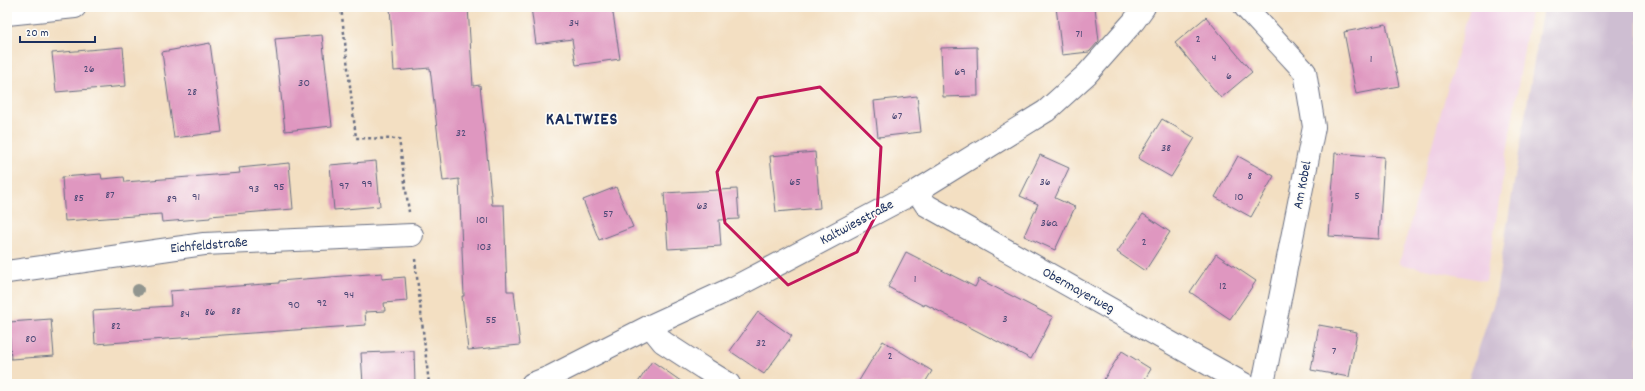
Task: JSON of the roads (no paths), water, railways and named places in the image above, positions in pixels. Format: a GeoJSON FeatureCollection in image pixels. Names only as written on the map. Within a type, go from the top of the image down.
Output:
{"type":"FeatureCollection","features":[{"type":"Feature","properties":{"kind":"street"},"geometry":{"type":"LineString","coordinates":[[7,14],[76,7]]}},
{"type":"Feature","properties":{"kind":"street","name":"Kaltwiesstraße"},"geometry":{"type":"LineString","coordinates":[[532,384],[550,377],[650,326],[735,287],[916,191],[1046,111],[1087,74],[1134,21],[1144,7]]}},
{"type":"Feature","properties":{"kind":"street","name":"Am Kobel"},"geometry":{"type":"LineString","coordinates":[[1245,7],[1305,72],[1314,127],[1263,384]]}},
{"type":"Feature","properties":{"kind":"street","name":"Obermayerweg"},"geometry":{"type":"LineString","coordinates":[[916,191],[926,205],[1244,384]]}},
{"type":"Feature","properties":{"kind":"street","name":"Eichfeldstraße"},"geometry":{"type":"LineString","coordinates":[[7,272],[204,244],[412,235]]}},
{"type":"Feature","properties":{"kind":"street"},"geometry":{"type":"LineString","coordinates":[[650,326],[664,342],[702,368],[729,384]]}},
{"type":"Feature","properties":{"kind":"district","name":"KALTWIES"},"geometry":{"type":"Point","coordinates":[582,120]}}]}
